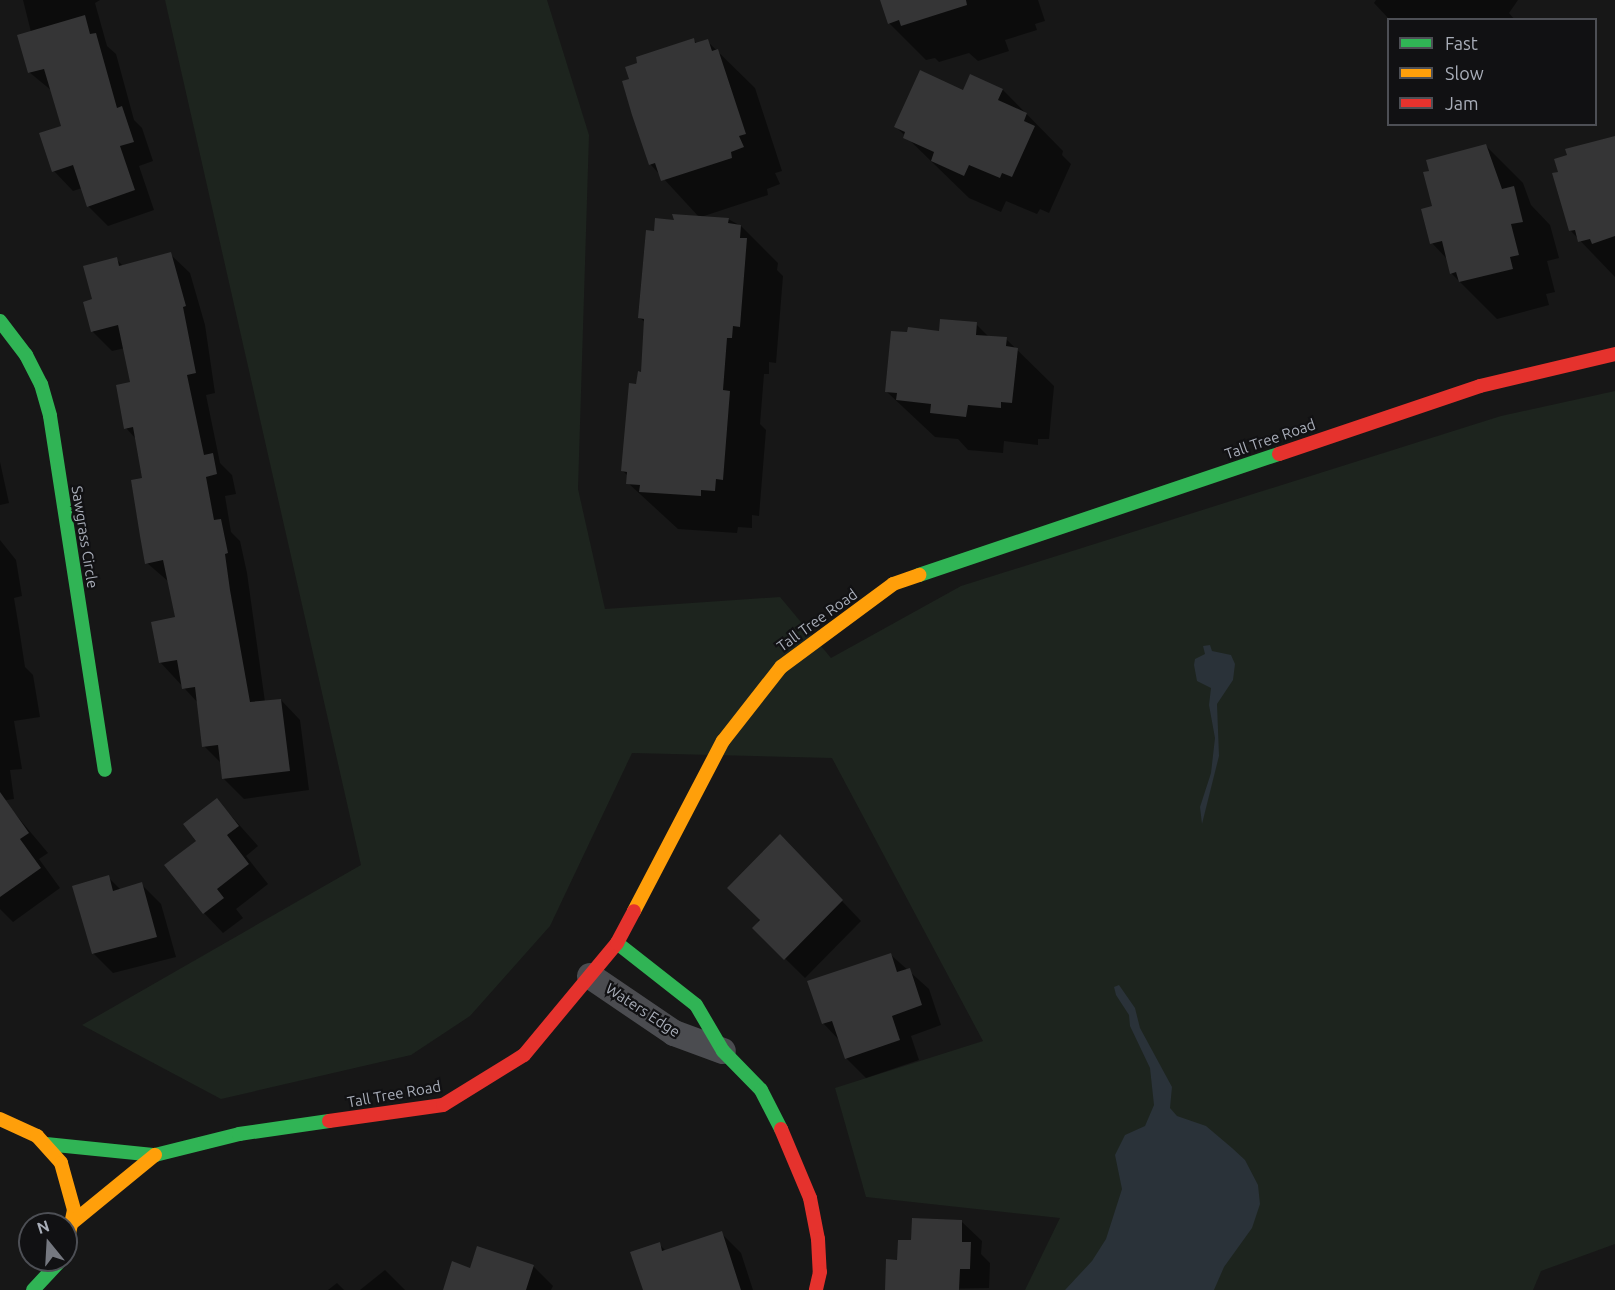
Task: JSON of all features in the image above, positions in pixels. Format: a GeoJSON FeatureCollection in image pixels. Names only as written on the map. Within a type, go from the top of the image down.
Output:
{"type":"FeatureCollection","features":[{"type":"Feature","properties":{"kind":"street","name":"Sawgrass Circle"},"geometry":{"type":"LineString","coordinates":[[0,321],[26,355],[41,384],[50,416],[105,770]]}},
{"type":"Feature","properties":{"kind":"street","name":"Tall Tree Road"},"geometry":{"type":"LineString","coordinates":[[46,1144],[98,1152],[155,1155],[239,1134],[443,1105],[524,1055],[616,943],[723,741],[781,667],[893,584],[1480,386],[1615,354]]}},
{"type":"Feature","properties":{"kind":"street","name":"Waters Edge"},"geometry":{"type":"LineString","coordinates":[[616,943],[696,1005],[723,1051]]}},
{"type":"Feature","properties":{"kind":"street","name":"Waters Edge"},"geometry":{"type":"LineString","coordinates":[[590,976],[674,1033],[723,1051]]}},
{"type":"Feature","properties":{"kind":"street"},"geometry":{"type":"LineString","coordinates":[[723,1051],[761,1090],[796,1157],[818,1239],[820,1272],[816,1290]]}},
{"type":"Feature","properties":{"kind":"street"},"geometry":{"type":"LineString","coordinates":[[0,1119],[27,1129],[46,1144],[66,1174],[73,1197],[73,1212]]}},
{"type":"Feature","properties":{"kind":"street","name":"Tall Tree Road"},"geometry":{"type":"LineString","coordinates":[[78,1218],[155,1155]]}},
{"type":"Feature","properties":{"kind":"street"},"geometry":{"type":"LineString","coordinates":[[38,1288],[51,1272]]}},
{"type":"Feature","properties":{"kind":"shaded area"},"geometry":{"type":"Polygon","coordinates":[[[165,0],[547,0],[589,135],[578,489],[605,609],[780,597],[831,658],[961,586],[1501,416],[1615,391],[1615,1244],[1541,1271],[1533,1290],[1025,1290],[1060,1218],[866,1197],[835,1088],[983,1041],[832,758],[632,753],[550,926],[470,1016],[411,1055],[221,1099],[82,1025],[361,865],[165,0]]]}},
{"type":"Feature","properties":{"kind":"shaded area"},"geometry":{"type":"Polygon","coordinates":[[[1210,645],[1212,651],[1231,655],[1235,664],[1233,680],[1217,704],[1219,756],[1202,824],[1200,807],[1211,773],[1215,738],[1209,705],[1211,688],[1197,681],[1194,665],[1195,659],[1205,654],[1203,646],[1210,645]]]}},
{"type":"Feature","properties":{"kind":"shaded area"},"geometry":{"type":"Polygon","coordinates":[[[1119,985],[1135,1008],[1140,1028],[1172,1087],[1170,1108],[1177,1116],[1206,1126],[1232,1148],[1245,1160],[1258,1185],[1260,1204],[1252,1228],[1224,1267],[1214,1290],[1065,1290],[1092,1261],[1106,1239],[1122,1189],[1115,1155],[1125,1135],[1145,1126],[1154,1105],[1150,1068],[1130,1026],[1129,1015],[1116,995],[1114,987],[1119,985]]]}},
{"type":"Feature","properties":{"kind":"building"},"geometry":{"type":"Polygon","coordinates":[[[880,0],[966,0],[967,5],[901,26],[899,20],[888,24],[880,0]]]}},
{"type":"Feature","properties":{"kind":"building"},"geometry":{"type":"Polygon","coordinates":[[[85,15],[90,34],[96,33],[117,108],[122,106],[134,142],[120,146],[135,190],[87,207],[73,165],[52,172],[39,133],[61,126],[44,69],[28,73],[17,35],[85,15]]]}},
{"type":"Feature","properties":{"kind":"building"},"geometry":{"type":"Polygon","coordinates":[[[694,38],[695,43],[708,39],[712,51],[718,49],[746,134],[739,136],[744,147],[731,152],[732,158],[661,181],[655,163],[649,165],[632,115],[622,81],[629,79],[625,67],[637,63],[636,57],[694,38]]]}},
{"type":"Feature","properties":{"kind":"building"},"geometry":{"type":"Polygon","coordinates":[[[920,70],[963,90],[970,74],[1003,89],[998,100],[1027,113],[1024,121],[1035,126],[1012,177],[1002,173],[1000,178],[969,165],[964,176],[931,161],[934,152],[903,138],[905,132],[894,127],[920,70]]]}},
{"type":"Feature","properties":{"kind":"building"},"geometry":{"type":"Polygon","coordinates":[[[1615,136],[1615,236],[1592,244],[1590,239],[1578,242],[1575,230],[1569,231],[1552,173],[1558,172],[1554,159],[1567,155],[1565,149],[1615,136]]]}},
{"type":"Feature","properties":{"kind":"building"},"geometry":{"type":"Polygon","coordinates":[[[1486,144],[1502,189],[1514,186],[1523,222],[1511,224],[1519,255],[1510,257],[1513,269],[1459,282],[1456,272],[1450,274],[1442,241],[1430,244],[1421,209],[1432,206],[1423,172],[1429,171],[1426,160],[1486,144]]]}},
{"type":"Feature","properties":{"kind":"building"},"geometry":{"type":"Polygon","coordinates":[[[672,214],[729,218],[728,223],[741,225],[740,238],[747,238],[740,327],[733,326],[732,338],[727,338],[723,390],[730,391],[723,480],[716,479],[715,491],[701,490],[701,496],[639,492],[640,485],[626,484],[627,472],[621,471],[629,383],[636,384],[638,371],[641,372],[644,319],[638,318],[646,230],[654,231],[655,218],[674,220],[672,214]]]}},
{"type":"Feature","properties":{"kind":"building"},"geometry":{"type":"Polygon","coordinates":[[[171,252],[186,306],[183,307],[196,373],[187,375],[204,455],[213,453],[217,474],[206,477],[214,520],[221,519],[228,553],[225,554],[230,590],[250,702],[281,699],[290,771],[222,779],[218,745],[202,747],[195,687],[182,689],[177,660],[159,663],[151,622],[175,617],[163,560],[145,564],[131,480],[142,478],[133,427],[124,429],[116,385],[130,382],[118,325],[91,332],[83,302],[92,299],[83,266],[117,257],[119,266],[171,252]]]}},
{"type":"Feature","properties":{"kind":"building"},"geometry":{"type":"Polygon","coordinates":[[[940,319],[977,322],[976,335],[1007,337],[1006,346],[1018,348],[1012,403],[1001,402],[1001,408],[968,405],[966,417],[930,413],[931,404],[896,400],[897,393],[885,392],[891,331],[907,332],[908,327],[939,331],[940,319]]]}},
{"type":"Feature","properties":{"kind":"building"},"geometry":{"type":"Polygon","coordinates":[[[0,792],[29,833],[20,839],[41,868],[0,897],[0,792]]]}},
{"type":"Feature","properties":{"kind":"building"},"geometry":{"type":"Polygon","coordinates":[[[217,798],[239,826],[227,835],[249,864],[217,889],[224,898],[203,914],[164,865],[196,841],[183,824],[217,798]]]}},
{"type":"Feature","properties":{"kind":"building"},"geometry":{"type":"Polygon","coordinates":[[[780,834],[843,900],[784,960],[752,928],[760,920],[727,888],[780,834]]]}},
{"type":"Feature","properties":{"kind":"building"},"geometry":{"type":"Polygon","coordinates":[[[109,875],[113,891],[142,882],[157,937],[92,954],[72,886],[109,875]]]}},
{"type":"Feature","properties":{"kind":"building"},"geometry":{"type":"Polygon","coordinates":[[[891,953],[897,972],[910,968],[922,1005],[892,1016],[900,1040],[845,1059],[832,1021],[822,1024],[807,981],[891,953]]]}},
{"type":"Feature","properties":{"kind":"building"},"geometry":{"type":"Polygon","coordinates":[[[912,1218],[962,1220],[962,1242],[971,1242],[970,1269],[960,1269],[959,1290],[885,1290],[886,1259],[897,1260],[898,1240],[911,1240],[912,1218]]]}},
{"type":"Feature","properties":{"kind":"building"},"geometry":{"type":"Polygon","coordinates":[[[722,1231],[741,1290],[643,1290],[630,1252],[660,1242],[662,1251],[722,1231]]]}},
{"type":"Feature","properties":{"kind":"building"},"geometry":{"type":"Polygon","coordinates":[[[477,1246],[534,1265],[526,1290],[443,1290],[452,1261],[470,1268],[477,1246]]]}},
{"type":"Feature","properties":{"kind":"traffic: fast"},"geometry":{"type":"LineString","coordinates":[[0,321],[26,355],[41,384],[50,416],[105,770]]}},
{"type":"Feature","properties":{"kind":"traffic: fast"},"geometry":{"type":"LineString","coordinates":[[919,575],[1279,454]]}},
{"type":"Feature","properties":{"kind":"traffic: fast"},"geometry":{"type":"LineString","coordinates":[[617,943],[696,1005],[723,1051],[761,1090],[781,1129]]}},
{"type":"Feature","properties":{"kind":"traffic: fast"},"geometry":{"type":"LineString","coordinates":[[46,1144],[155,1155],[239,1134],[329,1121]]}},
{"type":"Feature","properties":{"kind":"traffic: fast"},"geometry":{"type":"LineString","coordinates":[[33,1290],[50,1272]]}},
{"type":"Feature","properties":{"kind":"traffic: slow"},"geometry":{"type":"LineString","coordinates":[[634,911],[723,741],[781,667],[893,584],[919,575]]}},
{"type":"Feature","properties":{"kind":"traffic: slow"},"geometry":{"type":"LineString","coordinates":[[0,1119],[37,1136],[61,1163],[74,1212]]}},
{"type":"Feature","properties":{"kind":"traffic: slow"},"geometry":{"type":"LineString","coordinates":[[78,1218],[155,1155]]}},
{"type":"Feature","properties":{"kind":"traffic: jam"},"geometry":{"type":"LineString","coordinates":[[1279,454],[1480,386],[1615,354]]}},
{"type":"Feature","properties":{"kind":"traffic: jam"},"geometry":{"type":"LineString","coordinates":[[329,1121],[443,1105],[524,1055],[617,943],[634,911]]}},
{"type":"Feature","properties":{"kind":"traffic: jam"},"geometry":{"type":"LineString","coordinates":[[781,1129],[810,1198],[818,1239],[820,1272],[816,1290]]}}]}
